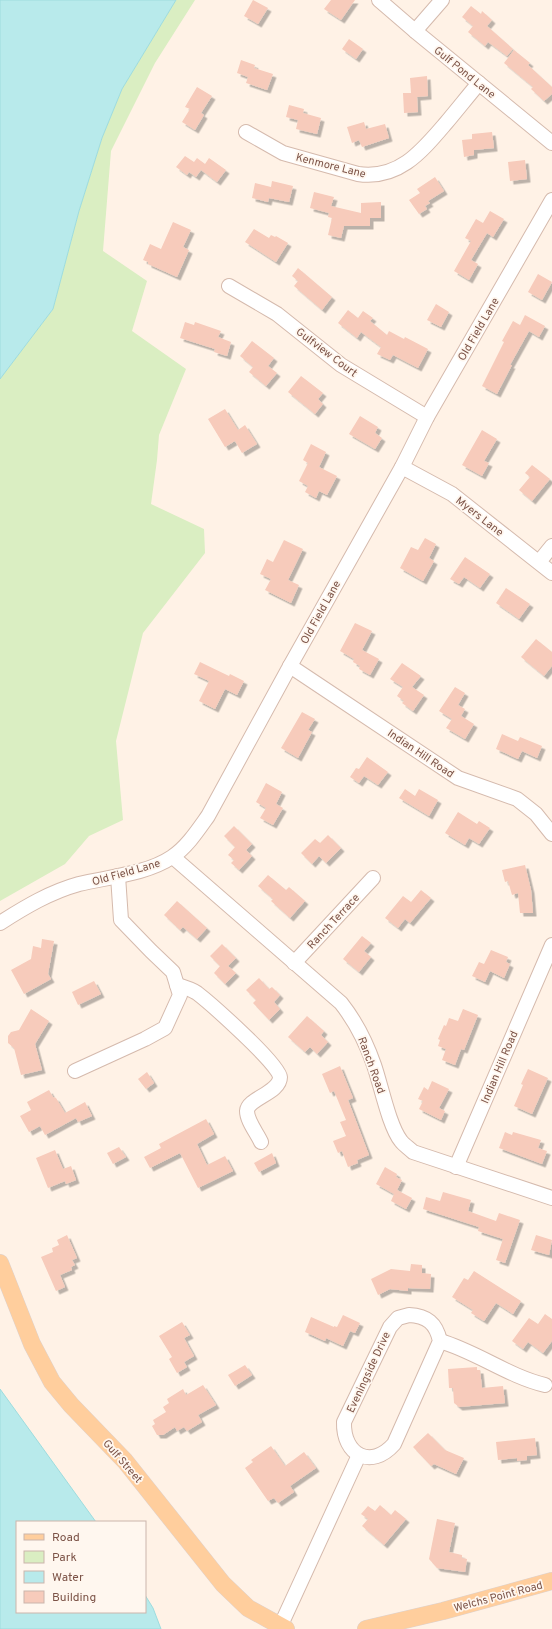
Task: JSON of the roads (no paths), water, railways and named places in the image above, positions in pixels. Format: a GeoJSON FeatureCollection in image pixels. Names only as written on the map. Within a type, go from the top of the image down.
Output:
{"type":"FeatureCollection","features":[{"type":"Feature","properties":{"kind":"main road","name":"Gulf Street"},"geometry":{"type":"LineString","coordinates":[[0,1263],[32,1344],[52,1382],[71,1405],[125,1462],[223,1584],[248,1608],[283,1628]]}},
{"type":"Feature","properties":{"kind":"main road","name":"Welchs Point Road"},"geometry":{"type":"LineString","coordinates":[[366,1629],[443,1611],[552,1581]]}},
{"type":"Feature","properties":{"kind":"street","name":"Gulf Pond Lane"},"geometry":{"type":"LineString","coordinates":[[379,0],[414,31],[552,143]]}},
{"type":"Feature","properties":{"kind":"street"},"geometry":{"type":"LineString","coordinates":[[414,31],[442,0]]}},
{"type":"Feature","properties":{"kind":"street","name":"Kenmore Lane"},"geometry":{"type":"LineString","coordinates":[[246,132],[283,153],[358,174],[368,175],[384,172],[396,169],[423,150],[479,83]]}},
{"type":"Feature","properties":{"kind":"street","name":"Old Field Lane"},"geometry":{"type":"LineString","coordinates":[[0,923],[32,903],[54,893],[78,885],[147,868],[173,857],[192,838],[208,816],[290,666],[402,467],[427,417],[552,200]]}},
{"type":"Feature","properties":{"kind":"street","name":"Gulfview Court"},"geometry":{"type":"LineString","coordinates":[[229,286],[277,314],[341,365],[427,417]]}},
{"type":"Feature","properties":{"kind":"street","name":"Myers Lane"},"geometry":{"type":"LineString","coordinates":[[402,467],[452,494],[552,573]]}},
{"type":"Feature","properties":{"kind":"street"},"geometry":{"type":"LineString","coordinates":[[539,562],[552,546]]}},
{"type":"Feature","properties":{"kind":"street","name":"Indian Hill Road"},"geometry":{"type":"LineString","coordinates":[[290,666],[458,778],[517,799],[536,814],[552,834]]}},
{"type":"Feature","properties":{"kind":"street","name":"Ranch Road"},"geometry":{"type":"LineString","coordinates":[[173,857],[340,1003],[359,1029],[374,1066],[393,1126],[401,1141],[413,1152],[552,1198]]}},
{"type":"Feature","properties":{"kind":"street"},"geometry":{"type":"LineString","coordinates":[[75,1071],[145,1039],[165,1028],[180,995],[173,972],[151,952],[121,920],[118,876]]}},
{"type":"Feature","properties":{"kind":"street","name":"Ranch Terrace"},"geometry":{"type":"LineString","coordinates":[[294,963],[373,878]]}},
{"type":"Feature","properties":{"kind":"street","name":"Indian Hill Road"},"geometry":{"type":"LineString","coordinates":[[456,1167],[552,945]]}},
{"type":"Feature","properties":{"kind":"street"},"geometry":{"type":"LineString","coordinates":[[177,985],[196,992],[268,1058],[279,1072],[280,1079],[277,1085],[249,1106],[247,1112],[261,1142]]}},
{"type":"Feature","properties":{"kind":"street","name":"Eveningside Drive"},"geometry":{"type":"LineString","coordinates":[[359,1455],[352,1450],[347,1443],[344,1433],[344,1422],[390,1327],[398,1318],[409,1315],[417,1315],[426,1318],[434,1324],[440,1341]]}},
{"type":"Feature","properties":{"kind":"street"},"geometry":{"type":"LineString","coordinates":[[283,1628],[359,1455],[369,1457],[379,1456],[388,1452],[394,1444],[440,1341],[459,1346],[519,1377],[545,1385]]}},
{"type":"Feature","properties":{"kind":"water"},"geometry":{"type":"Polygon","coordinates":[[[0,0],[176,0],[122,89],[102,138],[79,211],[53,309],[0,379],[0,0]]]}},
{"type":"Feature","properties":{"kind":"water"},"geometry":{"type":"Polygon","coordinates":[[[0,1389],[95,1521],[16,1521],[16,1613],[146,1613],[146,1597],[153,1608],[161,1629],[0,1629],[0,1389]]]}}]}
